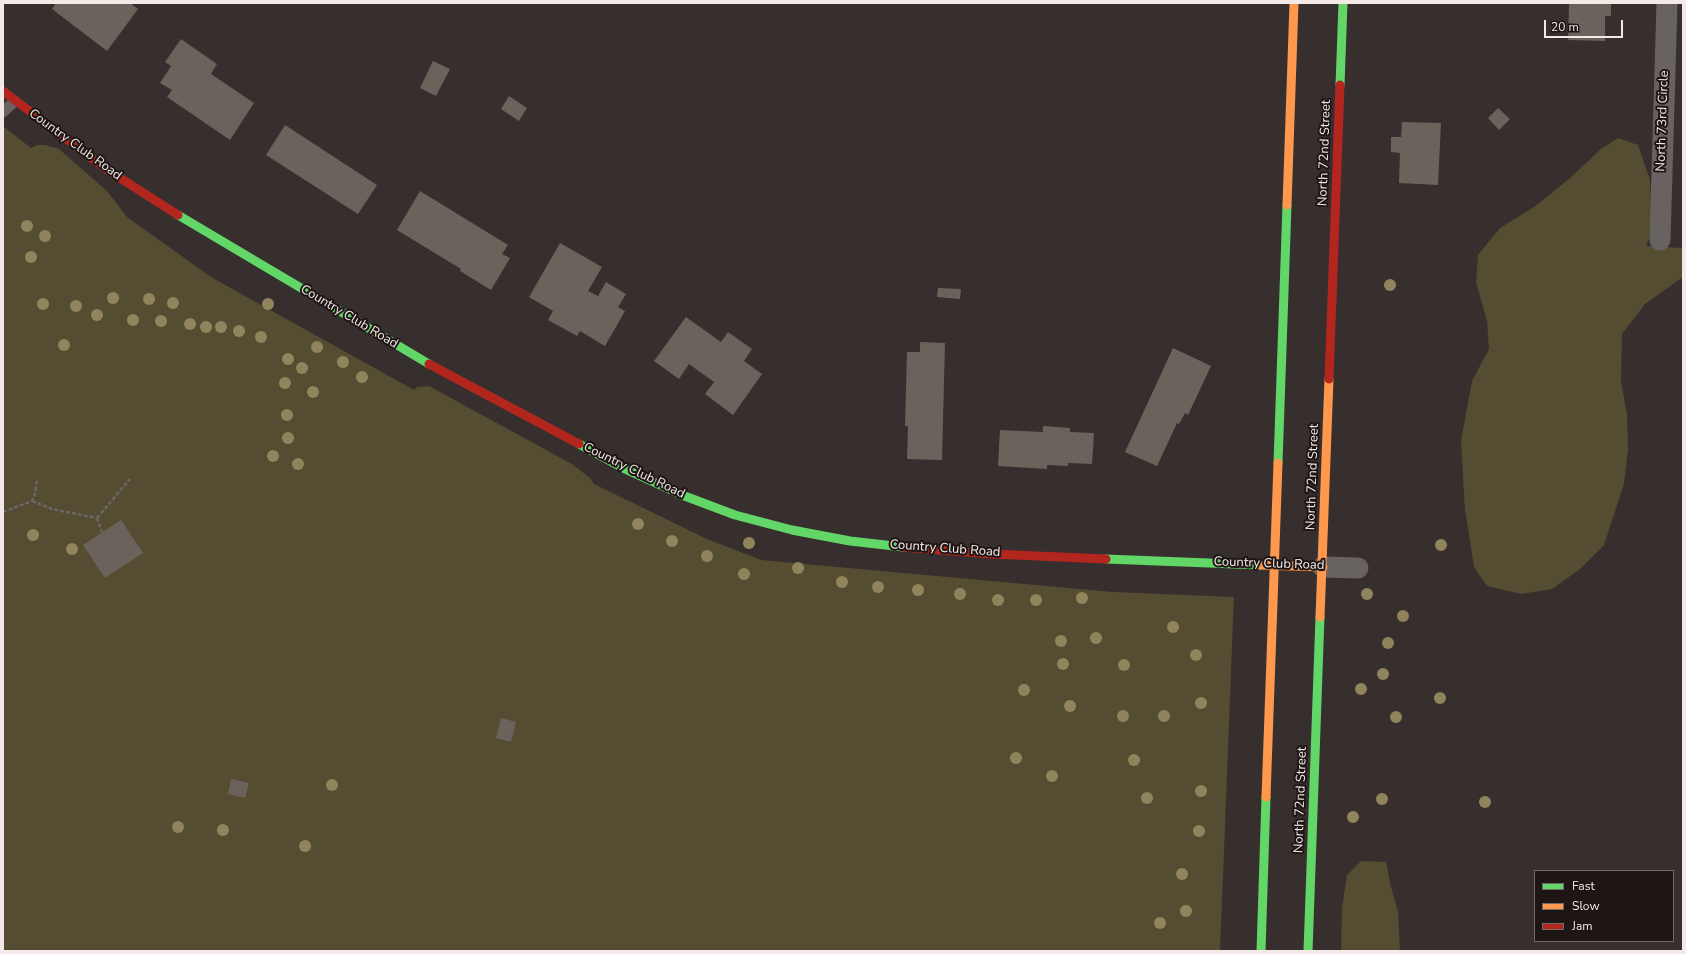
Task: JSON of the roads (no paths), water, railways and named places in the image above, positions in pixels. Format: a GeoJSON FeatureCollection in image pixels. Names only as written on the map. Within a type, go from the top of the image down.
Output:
{"type":"FeatureCollection","features":[{"type":"Feature","properties":{"kind":"main road"},"geometry":{"type":"LineString","coordinates":[[1261,951],[1294,3]]}},
{"type":"Feature","properties":{"kind":"main road","name":"North 72nd Street"},"geometry":{"type":"LineString","coordinates":[[1308,951],[1343,3]]}},
{"type":"Feature","properties":{"kind":"main road","name":"Country Club Road"},"geometry":{"type":"LineString","coordinates":[[3,92],[106,169],[159,204],[425,362],[625,469],[682,495],[728,513],[792,530],[850,541],[908,548],[991,554],[1323,566]]}},
{"type":"Feature","properties":{"kind":"street","name":"North 73rd Circle"},"geometry":{"type":"LineString","coordinates":[[1660,240],[1674,80],[1667,3]]}},
{"type":"Feature","properties":{"kind":"street","name":"Country Club Road"},"geometry":{"type":"LineString","coordinates":[[1323,566],[1358,568]]}},
{"type":"Feature","properties":{"kind":"lane"},"geometry":{"type":"LineString","coordinates":[[3,112],[15,101]]}}]}
